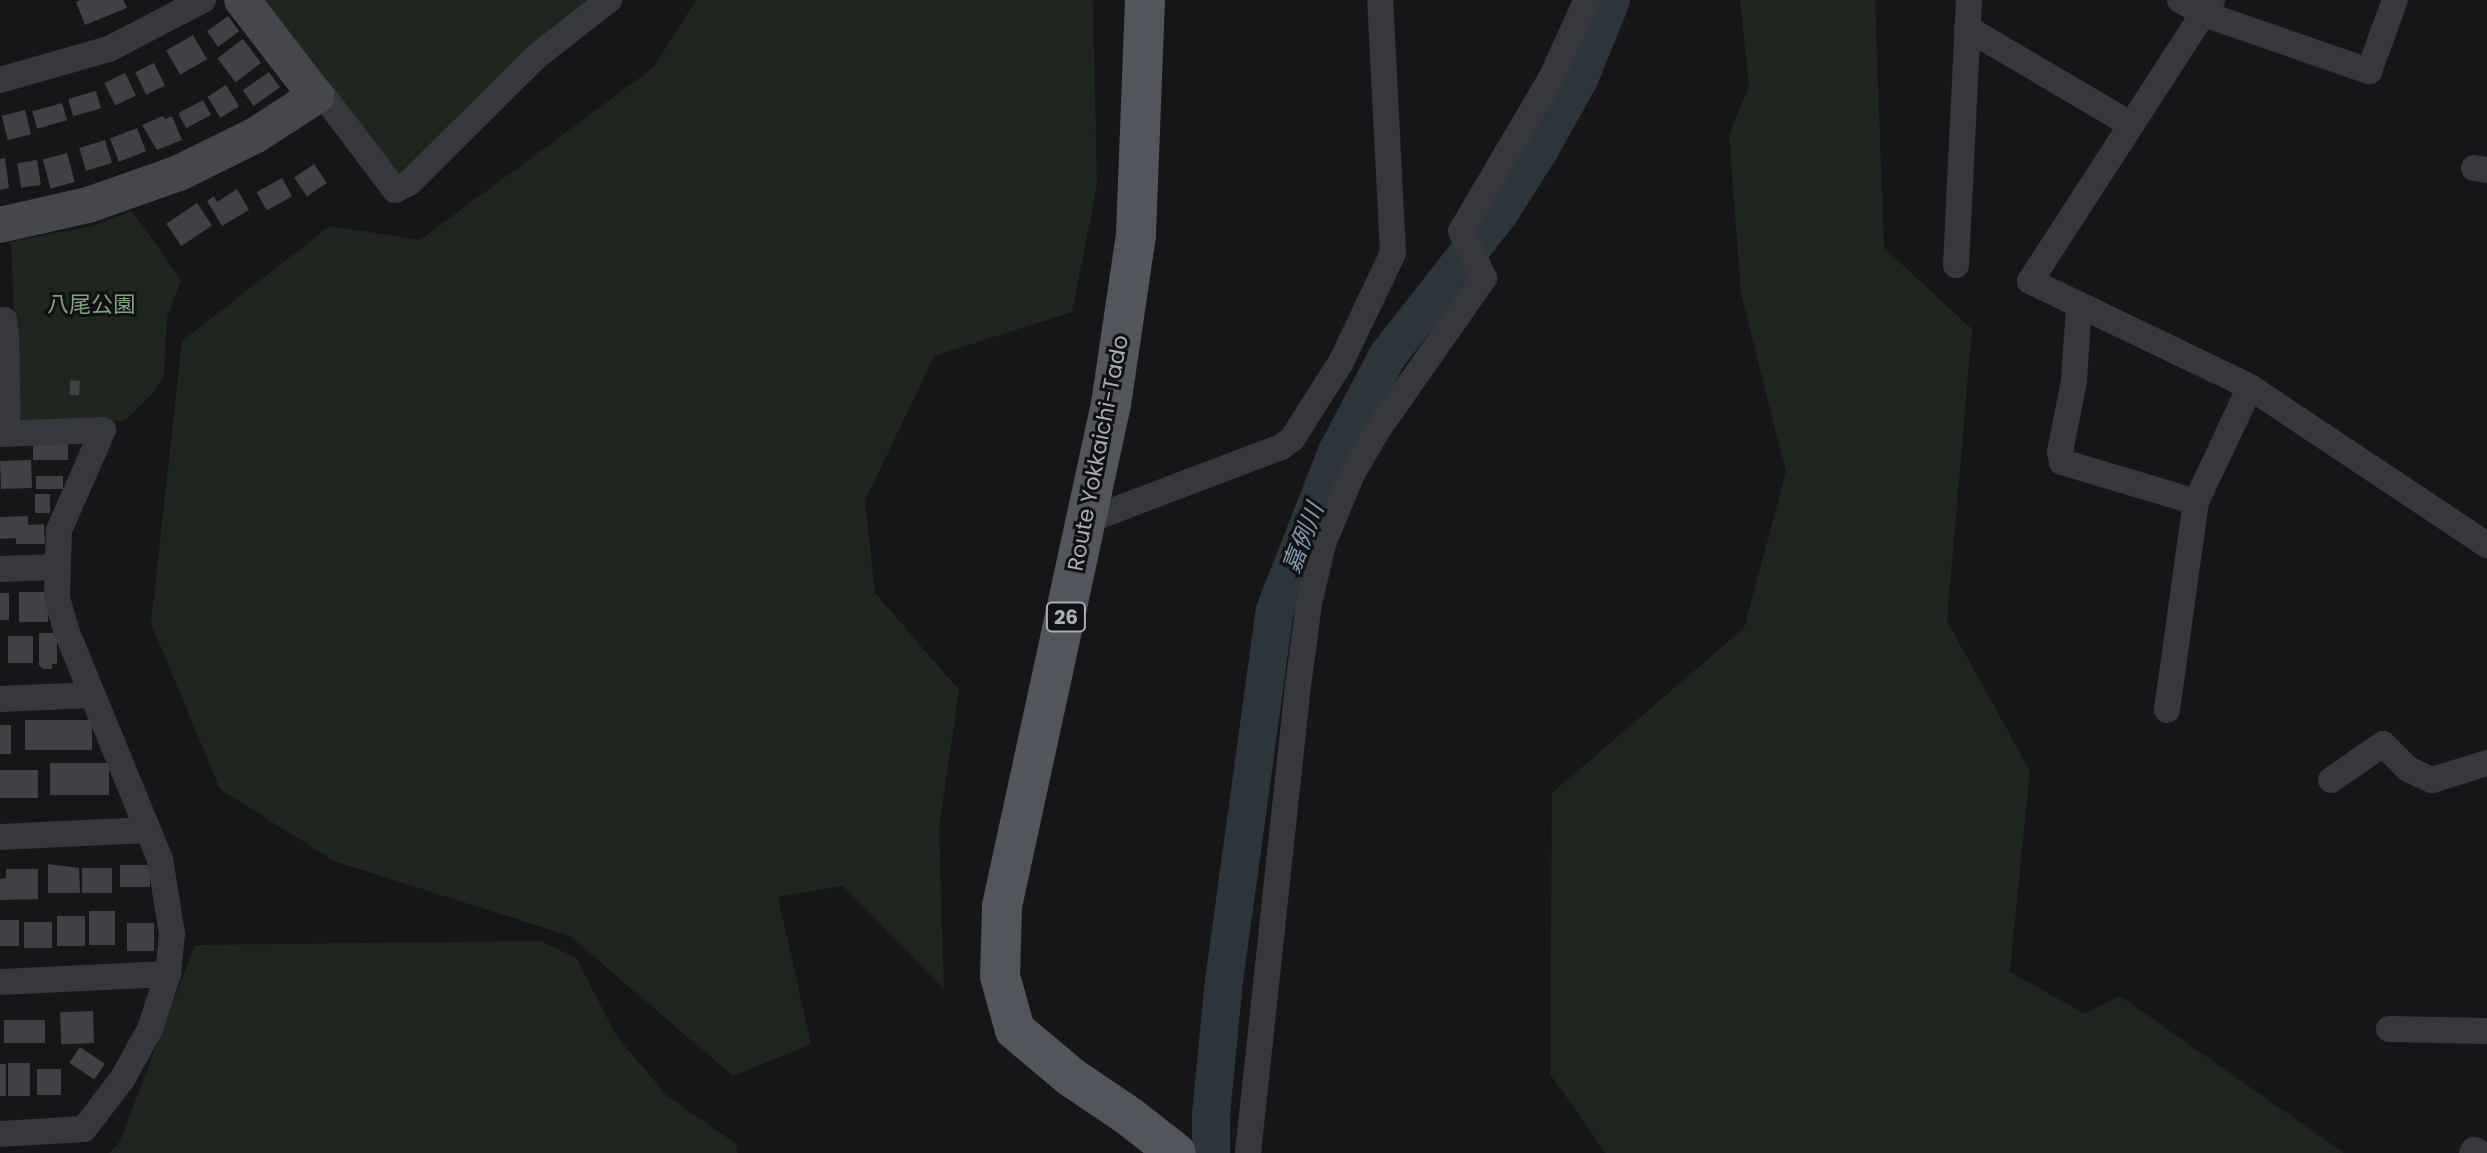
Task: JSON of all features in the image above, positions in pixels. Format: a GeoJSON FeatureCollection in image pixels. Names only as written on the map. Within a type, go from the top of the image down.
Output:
{"type":"FeatureCollection","features":[{"type":"Feature","properties":{"kind":"main road","name":"Route Yokkaichi-Tado"},"geometry":{"type":"LineString","coordinates":[[1145,0],[1136,235],[1111,404],[1002,906],[1000,976],[1015,1030],[1071,1077],[1176,1153]]}},
{"type":"Feature","properties":{"kind":"street"},"geometry":{"type":"LineString","coordinates":[[0,80],[109,49],[203,0]]}},
{"type":"Feature","properties":{"kind":"street"},"geometry":{"type":"LineString","coordinates":[[242,0],[316,96],[326,99],[395,190],[409,183],[537,56],[609,0]]}},
{"type":"Feature","properties":{"kind":"street"},"geometry":{"type":"LineString","coordinates":[[1086,521],[1281,447],[1292,439],[1341,362],[1393,253],[1380,0]]}},
{"type":"Feature","properties":{"kind":"street"},"geometry":{"type":"LineString","coordinates":[[1248,1153],[1298,686],[1319,558],[1337,508],[1377,431],[1484,278],[1461,231],[1550,80],[1587,0]]}},
{"type":"Feature","properties":{"kind":"street"},"geometry":{"type":"LineString","coordinates":[[1956,265],[1969,0]]}},
{"type":"Feature","properties":{"kind":"street"},"geometry":{"type":"LineString","coordinates":[[2180,0],[2208,7],[2369,71],[2395,0]]}},
{"type":"Feature","properties":{"kind":"street"},"geometry":{"type":"LineString","coordinates":[[2208,7],[2030,281],[2250,387],[2487,545]]}},
{"type":"Feature","properties":{"kind":"street"},"geometry":{"type":"LineString","coordinates":[[1967,28],[2130,124]]}},
{"type":"Feature","properties":{"kind":"street"},"geometry":{"type":"LineString","coordinates":[[0,225],[88,205],[179,173],[256,135],[316,96]]}},
{"type":"Feature","properties":{"kind":"street"},"geometry":{"type":"LineString","coordinates":[[2079,307],[2074,381],[2060,452],[2062,462],[2196,502]]}},
{"type":"Feature","properties":{"kind":"street"},"geometry":{"type":"LineString","coordinates":[[0,320],[4,320],[6,336],[4,434],[103,430],[64,515],[56,567],[60,616],[147,830],[166,884],[172,934],[161,1004],[137,1055],[84,1129],[0,1134]]}},
{"type":"Feature","properties":{"kind":"street"},"geometry":{"type":"LineString","coordinates":[[2167,710],[2196,502],[2250,387]]}},
{"type":"Feature","properties":{"kind":"street"},"geometry":{"type":"LineString","coordinates":[[0,569],[56,567]]}},
{"type":"Feature","properties":{"kind":"street"},"geometry":{"type":"LineString","coordinates":[[0,699],[92,695]]}},
{"type":"Feature","properties":{"kind":"street"},"geometry":{"type":"LineString","coordinates":[[2331,780],[2383,744],[2408,769],[2432,780],[2487,763]]}},
{"type":"Feature","properties":{"kind":"street"},"geometry":{"type":"LineString","coordinates":[[0,837],[147,830]]}},
{"type":"Feature","properties":{"kind":"street"},"geometry":{"type":"LineString","coordinates":[[0,982],[168,974]]}},
{"type":"Feature","properties":{"kind":"street"},"geometry":{"type":"LineString","coordinates":[[2389,1029],[2487,1031]]}},
{"type":"Feature","properties":{"kind":"street"},"geometry":{"type":"LineString","coordinates":[[2472,1153],[2474,1150],[2480,1153]]}},
{"type":"Feature","properties":{"kind":"green space"},"geometry":{"type":"Polygon","coordinates":[[[263,0],[591,0],[402,173],[393,172],[263,0]]]}},
{"type":"Feature","properties":{"kind":"green space"},"geometry":{"type":"Polygon","coordinates":[[[696,0],[1093,0],[1097,185],[1072,312],[934,356],[865,501],[875,593],[959,690],[939,828],[944,989],[843,886],[778,897],[811,1044],[733,1076],[570,936],[334,861],[220,789],[151,623],[182,341],[330,226],[420,240],[653,68],[696,0]]]}},
{"type":"Feature","properties":{"kind":"green space"},"geometry":{"type":"Polygon","coordinates":[[[1740,0],[1875,0],[1884,248],[1972,329],[1947,621],[2030,771],[2010,972],[2085,1014],[2120,996],[2344,1153],[1606,1153],[1550,1074],[1552,793],[1744,628],[1786,472],[1741,293],[1729,135],[1749,86],[1740,0]]]}},
{"type":"Feature","properties":{"kind":"green space","name":"八尾公園"},"geometry":{"type":"Polygon","coordinates":[[[132,211],[181,280],[167,318],[164,375],[153,393],[125,421],[24,421],[19,416],[11,242],[92,226],[132,211]]]}},
{"type":"Feature","properties":{"kind":"green space"},"geometry":{"type":"Polygon","coordinates":[[[541,941],[576,958],[616,1035],[666,1095],[736,1144],[738,1153],[109,1153],[120,1141],[195,945],[541,941]]]}},
{"type":"Feature","properties":{"kind":"building"},"geometry":{"type":"Polygon","coordinates":[[[123,0],[127,8],[85,25],[76,2],[123,0]]]}},
{"type":"Feature","properties":{"kind":"building"},"geometry":{"type":"Polygon","coordinates":[[[228,16],[239,31],[218,47],[207,31],[228,16]]]}},
{"type":"Feature","properties":{"kind":"building"},"geometry":{"type":"Polygon","coordinates":[[[193,35],[207,59],[180,75],[166,50],[193,35]]]}},
{"type":"Feature","properties":{"kind":"building"},"geometry":{"type":"Polygon","coordinates":[[[243,39],[261,63],[235,82],[217,58],[243,39]]]}},
{"type":"Feature","properties":{"kind":"building"},"geometry":{"type":"Polygon","coordinates":[[[154,63],[165,85],[146,95],[135,72],[154,63]]]}},
{"type":"Feature","properties":{"kind":"building"},"geometry":{"type":"Polygon","coordinates":[[[269,72],[280,88],[254,106],[243,90],[269,72]]]}},
{"type":"Feature","properties":{"kind":"building"},"geometry":{"type":"Polygon","coordinates":[[[125,73],[136,95],[115,106],[104,83],[125,73]]]}},
{"type":"Feature","properties":{"kind":"building"},"geometry":{"type":"Polygon","coordinates":[[[226,85],[239,106],[221,118],[207,97],[226,85]]]}},
{"type":"Feature","properties":{"kind":"building"},"geometry":{"type":"Polygon","coordinates":[[[96,91],[101,108],[73,116],[68,99],[96,91]]]}},
{"type":"Feature","properties":{"kind":"building"},"geometry":{"type":"Polygon","coordinates":[[[203,100],[211,115],[186,128],[178,113],[203,100]]]}},
{"type":"Feature","properties":{"kind":"building"},"geometry":{"type":"Polygon","coordinates":[[[62,103],[67,120],[37,129],[32,112],[62,103]]]}},
{"type":"Feature","properties":{"kind":"building"},"geometry":{"type":"Polygon","coordinates":[[[25,110],[31,134],[8,140],[2,116],[25,110]]]}},
{"type":"Feature","properties":{"kind":"building"},"geometry":{"type":"Polygon","coordinates":[[[163,116],[165,119],[172,116],[182,140],[157,150],[142,125],[163,116]]]}},
{"type":"Feature","properties":{"kind":"building"},"geometry":{"type":"Polygon","coordinates":[[[137,128],[146,151],[119,162],[110,138],[137,128]]]}},
{"type":"Feature","properties":{"kind":"building"},"geometry":{"type":"Polygon","coordinates":[[[105,140],[112,163],[86,171],[79,148],[105,140]]]}},
{"type":"Feature","properties":{"kind":"building"},"geometry":{"type":"Polygon","coordinates":[[[67,153],[75,182],[51,188],[43,159],[67,153]]]}},
{"type":"Feature","properties":{"kind":"building"},"geometry":{"type":"Polygon","coordinates":[[[5,158],[9,188],[0,190],[0,159],[5,158]]]}},
{"type":"Feature","properties":{"kind":"building"},"geometry":{"type":"Polygon","coordinates":[[[37,160],[41,185],[21,188],[17,163],[37,160]]]}},
{"type":"Feature","properties":{"kind":"building"},"geometry":{"type":"Polygon","coordinates":[[[314,164],[327,183],[307,196],[294,177],[314,164]]]}},
{"type":"Feature","properties":{"kind":"building"},"geometry":{"type":"Polygon","coordinates":[[[282,178],[292,196],[267,210],[257,192],[282,178]]]}},
{"type":"Feature","properties":{"kind":"building"},"geometry":{"type":"Polygon","coordinates":[[[237,189],[249,210],[222,226],[207,201],[214,196],[217,202],[237,189]]]}},
{"type":"Feature","properties":{"kind":"building"},"geometry":{"type":"Polygon","coordinates":[[[197,203],[212,225],[181,246],[166,224],[197,203]]]}},
{"type":"Feature","properties":{"kind":"building"},"geometry":{"type":"Polygon","coordinates":[[[70,380],[80,381],[79,395],[70,395],[70,380]]]}},
{"type":"Feature","properties":{"kind":"building"},"geometry":{"type":"Polygon","coordinates":[[[33,438],[68,438],[68,460],[33,460],[33,438]]]}},
{"type":"Feature","properties":{"kind":"building"},"geometry":{"type":"Polygon","coordinates":[[[31,460],[32,488],[1,489],[0,461],[31,460]]]}},
{"type":"Feature","properties":{"kind":"building"},"geometry":{"type":"Polygon","coordinates":[[[36,476],[63,476],[63,489],[36,489],[36,476]]]}},
{"type":"Feature","properties":{"kind":"building"},"geometry":{"type":"Polygon","coordinates":[[[35,494],[50,494],[50,513],[35,513],[35,494]]]}},
{"type":"Feature","properties":{"kind":"building"},"geometry":{"type":"Polygon","coordinates":[[[28,516],[28,525],[44,524],[45,544],[16,544],[16,538],[0,539],[0,517],[28,516]]]}},
{"type":"Feature","properties":{"kind":"building"},"geometry":{"type":"Polygon","coordinates":[[[19,592],[48,592],[48,622],[19,622],[19,592]]]}},
{"type":"Feature","properties":{"kind":"building"},"geometry":{"type":"Polygon","coordinates":[[[0,593],[9,593],[9,620],[0,620],[0,593]]]}},
{"type":"Feature","properties":{"kind":"building"},"geometry":{"type":"Polygon","coordinates":[[[39,633],[57,633],[57,664],[52,664],[52,669],[43,669],[39,665],[39,633]]]}},
{"type":"Feature","properties":{"kind":"building"},"geometry":{"type":"Polygon","coordinates":[[[8,636],[33,636],[33,663],[8,663],[8,636]]]}},
{"type":"Feature","properties":{"kind":"building"},"geometry":{"type":"Polygon","coordinates":[[[25,720],[92,720],[92,750],[25,750],[25,720]]]}},
{"type":"Feature","properties":{"kind":"building"},"geometry":{"type":"Polygon","coordinates":[[[0,725],[11,725],[11,754],[0,754],[0,725]]]}},
{"type":"Feature","properties":{"kind":"building"},"geometry":{"type":"Polygon","coordinates":[[[50,763],[109,763],[109,795],[50,795],[50,763]]]}},
{"type":"Feature","properties":{"kind":"building"},"geometry":{"type":"Polygon","coordinates":[[[0,770],[38,770],[38,798],[0,798],[0,770]]]}},
{"type":"Feature","properties":{"kind":"building"},"geometry":{"type":"Polygon","coordinates":[[[48,864],[79,868],[80,893],[48,893],[48,864]]]}},
{"type":"Feature","properties":{"kind":"building"},"geometry":{"type":"Polygon","coordinates":[[[120,865],[150,865],[150,887],[120,887],[120,865]]]}},
{"type":"Feature","properties":{"kind":"building"},"geometry":{"type":"Polygon","coordinates":[[[82,868],[112,868],[112,893],[82,893],[82,868]]]}},
{"type":"Feature","properties":{"kind":"building"},"geometry":{"type":"Polygon","coordinates":[[[6,869],[38,869],[38,899],[0,900],[0,879],[6,878],[6,869]]]}},
{"type":"Feature","properties":{"kind":"building"},"geometry":{"type":"Polygon","coordinates":[[[89,911],[115,911],[115,945],[89,945],[89,911]]]}},
{"type":"Feature","properties":{"kind":"building"},"geometry":{"type":"Polygon","coordinates":[[[57,916],[85,916],[85,946],[57,946],[57,916]]]}},
{"type":"Feature","properties":{"kind":"building"},"geometry":{"type":"Polygon","coordinates":[[[0,920],[19,920],[19,946],[0,946],[0,920]]]}},
{"type":"Feature","properties":{"kind":"building"},"geometry":{"type":"Polygon","coordinates":[[[24,922],[52,922],[52,948],[24,948],[24,922]]]}},
{"type":"Feature","properties":{"kind":"building"},"geometry":{"type":"Polygon","coordinates":[[[127,923],[154,923],[154,951],[127,951],[127,923]]]}},
{"type":"Feature","properties":{"kind":"building"},"geometry":{"type":"Polygon","coordinates":[[[93,1011],[94,1043],[61,1044],[60,1012],[93,1011]]]}},
{"type":"Feature","properties":{"kind":"building"},"geometry":{"type":"Polygon","coordinates":[[[4,1020],[45,1020],[45,1043],[4,1043],[4,1020]]]}},
{"type":"Feature","properties":{"kind":"building"},"geometry":{"type":"Polygon","coordinates":[[[80,1047],[105,1064],[94,1080],[69,1063],[80,1047]]]}},
{"type":"Feature","properties":{"kind":"building"},"geometry":{"type":"Polygon","coordinates":[[[8,1063],[30,1063],[30,1096],[8,1096],[8,1063]]]}},
{"type":"Feature","properties":{"kind":"building"},"geometry":{"type":"Polygon","coordinates":[[[0,1064],[6,1064],[6,1096],[0,1096],[0,1064]]]}},
{"type":"Feature","properties":{"kind":"building"},"geometry":{"type":"Polygon","coordinates":[[[37,1069],[61,1069],[61,1095],[37,1095],[37,1069]]]}},
{"type":"Feature","properties":{"kind":"waterway","name":"嘉例川"},"geometry":{"type":"LineString","coordinates":[[1211,1153],[1211,1115],[1224,981],[1275,610],[1337,452],[1388,355],[1500,212],[1540,149],[1579,79],[1611,0]]}}]}
